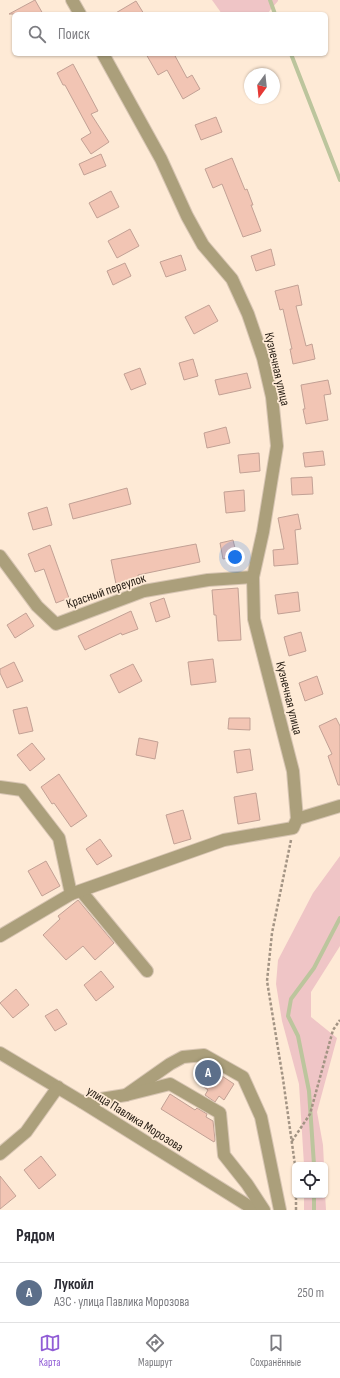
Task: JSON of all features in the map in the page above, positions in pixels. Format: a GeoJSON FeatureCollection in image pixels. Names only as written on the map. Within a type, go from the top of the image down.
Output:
{"type":"FeatureCollection","features":[{"type":"Feature","properties":{"kind":"street"},"geometry":{"type":"LineString","coordinates":[[72,0],[79,12]]}},
{"type":"Feature","properties":{"kind":"street","name":"Кузнечная улица"},"geometry":{"type":"LineString","coordinates":[[104,56],[161,158],[187,216],[203,245],[232,279],[248,314],[263,358],[272,397],[277,446],[263,532],[253,577],[254,619],[293,771],[295,823]]}},
{"type":"Feature","properties":{"kind":"street","name":"Красный переулок"},"geometry":{"type":"LineString","coordinates":[[0,556],[37,606],[56,624],[144,591],[208,580],[253,577]]}},
{"type":"Feature","properties":{"kind":"street"},"geometry":{"type":"LineString","coordinates":[[0,786],[22,790],[59,838],[76,893],[146,971]]}},
{"type":"Feature","properties":{"kind":"street"},"geometry":{"type":"LineString","coordinates":[[0,936],[76,893],[224,840],[295,823],[340,806]]}},
{"type":"Feature","properties":{"kind":"street","name":"улица Павлика Морозова"},"geometry":{"type":"LineString","coordinates":[[0,1053],[58,1087],[250,1209]]}},
{"type":"Feature","properties":{"kind":"street"},"geometry":{"type":"LineString","coordinates":[[126,1095],[170,1064],[183,1057],[204,1055],[243,1077],[261,1117],[280,1210]]}},
{"type":"Feature","properties":{"kind":"street"},"geometry":{"type":"LineString","coordinates":[[82,1102],[126,1095],[170,1084],[220,1113],[224,1156],[247,1184],[264,1210]]}},
{"type":"Feature","properties":{"kind":"street"},"geometry":{"type":"LineString","coordinates":[[0,1154],[26,1132],[58,1087]]}},
{"type":"Feature","properties":{"kind":"path"},"geometry":{"type":"LineString","coordinates":[[295,823],[272,933],[267,982],[295,1162]]}},
{"type":"Feature","properties":{"kind":"path"},"geometry":{"type":"LineString","coordinates":[[292,1142],[310,1114],[333,1030],[340,1020]]}},
{"type":"Feature","properties":{"kind":"path"},"geometry":{"type":"LineString","coordinates":[[296,1198],[296,1210]]}},
{"type":"Feature","properties":{"kind":"shaded area"},"geometry":{"type":"Polygon","coordinates":[[[212,0],[278,0],[269,12],[221,12],[212,0]]]}},
{"type":"Feature","properties":{"kind":"shaded area"},"geometry":{"type":"Polygon","coordinates":[[[340,856],[340,946],[311,992],[311,1017],[337,1038],[317,1112],[323,1145],[324,1162],[304,1162],[299,1084],[282,1021],[276,984],[278,960],[313,893],[340,856]]]}},
{"type":"Feature","properties":{"kind":"shaded area"},"geometry":{"type":"Polygon","coordinates":[[[304,1198],[325,1198],[326,1210],[304,1210],[304,1198]]]}},
{"type":"Feature","properties":{"kind":"building"},"geometry":{"type":"Polygon","coordinates":[[[35,0],[42,12],[13,12],[35,0]]]}},
{"type":"Feature","properties":{"kind":"building"},"geometry":{"type":"Polygon","coordinates":[[[136,1],[143,12],[117,12],[136,1]]]}},
{"type":"Feature","properties":{"kind":"building"},"geometry":{"type":"Polygon","coordinates":[[[147,56],[175,56],[187,78],[192,75],[200,89],[183,99],[167,70],[158,75],[147,56]]]}},
{"type":"Feature","properties":{"kind":"building"},"geometry":{"type":"Polygon","coordinates":[[[73,64],[98,111],[91,114],[109,142],[91,154],[81,139],[91,133],[57,73],[73,64]]]}},
{"type":"Feature","properties":{"kind":"building"},"geometry":{"type":"Polygon","coordinates":[[[216,117],[222,132],[201,140],[195,125],[216,117]]]}},
{"type":"Feature","properties":{"kind":"building"},"geometry":{"type":"Polygon","coordinates":[[[101,154],[106,166],[84,175],[79,164],[101,154]]]}},
{"type":"Feature","properties":{"kind":"building"},"geometry":{"type":"Polygon","coordinates":[[[232,158],[245,190],[247,189],[253,205],[251,205],[261,231],[243,237],[222,184],[213,188],[205,169],[232,158]]]}},
{"type":"Feature","properties":{"kind":"building"},"geometry":{"type":"Polygon","coordinates":[[[111,191],[119,207],[97,218],[89,203],[111,191]]]}},
{"type":"Feature","properties":{"kind":"building"},"geometry":{"type":"Polygon","coordinates":[[[130,229],[139,246],[117,258],[108,241],[130,229]]]}},
{"type":"Feature","properties":{"kind":"building"},"geometry":{"type":"Polygon","coordinates":[[[271,249],[275,265],[256,271],[251,256],[271,249]]]}},
{"type":"Feature","properties":{"kind":"building"},"geometry":{"type":"Polygon","coordinates":[[[181,255],[186,270],[166,277],[160,262],[181,255]]]}},
{"type":"Feature","properties":{"kind":"building"},"geometry":{"type":"Polygon","coordinates":[[[125,263],[131,276],[113,285],[107,271],[125,263]]]}},
{"type":"Feature","properties":{"kind":"building"},"geometry":{"type":"Polygon","coordinates":[[[298,285],[302,305],[296,306],[306,346],[312,344],[315,359],[293,364],[290,349],[292,349],[283,309],[280,310],[275,291],[298,285]]]}},
{"type":"Feature","properties":{"kind":"building"},"geometry":{"type":"Polygon","coordinates":[[[209,305],[218,321],[194,334],[185,317],[209,305]]]}},
{"type":"Feature","properties":{"kind":"building"},"geometry":{"type":"Polygon","coordinates":[[[193,359],[198,376],[184,380],[179,363],[193,359]]]}},
{"type":"Feature","properties":{"kind":"building"},"geometry":{"type":"Polygon","coordinates":[[[140,368],[146,384],[131,390],[124,374],[140,368]]]}},
{"type":"Feature","properties":{"kind":"building"},"geometry":{"type":"Polygon","coordinates":[[[247,373],[251,388],[219,395],[215,380],[247,373]]]}},
{"type":"Feature","properties":{"kind":"building"},"geometry":{"type":"Polygon","coordinates":[[[328,380],[331,394],[324,395],[328,420],[306,424],[301,385],[328,380]]]}},
{"type":"Feature","properties":{"kind":"building"},"geometry":{"type":"Polygon","coordinates":[[[226,427],[230,443],[207,448],[204,433],[226,427]]]}},
{"type":"Feature","properties":{"kind":"building"},"geometry":{"type":"Polygon","coordinates":[[[323,451],[325,465],[305,467],[303,453],[323,451]]]}},
{"type":"Feature","properties":{"kind":"building"},"geometry":{"type":"Polygon","coordinates":[[[259,453],[260,471],[240,473],[238,455],[259,453]]]}},
{"type":"Feature","properties":{"kind":"building"},"geometry":{"type":"Polygon","coordinates":[[[312,477],[313,494],[292,495],[291,478],[312,477]]]}},
{"type":"Feature","properties":{"kind":"building"},"geometry":{"type":"Polygon","coordinates":[[[127,488],[131,504],[73,519],[69,504],[127,488]]]}},
{"type":"Feature","properties":{"kind":"building"},"geometry":{"type":"Polygon","coordinates":[[[244,490],[245,511],[226,513],[224,492],[244,490]]]}},
{"type":"Feature","properties":{"kind":"building"},"geometry":{"type":"Polygon","coordinates":[[[47,507],[52,525],[33,530],[28,513],[47,507]]]}},
{"type":"Feature","properties":{"kind":"building"},"geometry":{"type":"Polygon","coordinates":[[[298,514],[301,529],[295,530],[298,564],[274,566],[273,550],[284,549],[278,518],[298,514]]]}},
{"type":"Feature","properties":{"kind":"building"},"geometry":{"type":"Polygon","coordinates":[[[233,540],[237,556],[223,559],[220,543],[233,540]]]}},
{"type":"Feature","properties":{"kind":"building"},"geometry":{"type":"Polygon","coordinates":[[[196,544],[200,562],[138,575],[138,578],[116,584],[111,560],[196,544]]]}},
{"type":"Feature","properties":{"kind":"building"},"geometry":{"type":"Polygon","coordinates":[[[50,545],[69,598],[56,603],[44,569],[35,572],[28,554],[50,545]]]}},
{"type":"Feature","properties":{"kind":"building"},"geometry":{"type":"Polygon","coordinates":[[[238,588],[241,640],[218,641],[212,590],[238,588]]]}},
{"type":"Feature","properties":{"kind":"building"},"geometry":{"type":"Polygon","coordinates":[[[298,592],[300,611],[278,614],[275,595],[298,592]]]}},
{"type":"Feature","properties":{"kind":"building"},"geometry":{"type":"Polygon","coordinates":[[[164,598],[170,617],[156,622],[150,603],[164,598]]]}},
{"type":"Feature","properties":{"kind":"building"},"geometry":{"type":"Polygon","coordinates":[[[131,611],[138,629],[122,635],[121,633],[85,650],[78,636],[131,611]]]}},
{"type":"Feature","properties":{"kind":"building"},"geometry":{"type":"Polygon","coordinates":[[[26,613],[34,626],[15,638],[7,625],[26,613]]]}},
{"type":"Feature","properties":{"kind":"building"},"geometry":{"type":"Polygon","coordinates":[[[301,632],[306,651],[289,656],[284,637],[301,632]]]}},
{"type":"Feature","properties":{"kind":"building"},"geometry":{"type":"Polygon","coordinates":[[[213,659],[216,682],[191,685],[188,662],[213,659]]]}},
{"type":"Feature","properties":{"kind":"building"},"geometry":{"type":"Polygon","coordinates":[[[14,662],[23,681],[7,688],[0,673],[0,669],[14,662]]]}},
{"type":"Feature","properties":{"kind":"building"},"geometry":{"type":"Polygon","coordinates":[[[133,664],[142,681],[119,693],[110,675],[133,664]]]}},
{"type":"Feature","properties":{"kind":"building"},"geometry":{"type":"Polygon","coordinates":[[[317,676],[323,694],[305,701],[299,683],[317,676]]]}},
{"type":"Feature","properties":{"kind":"building"},"geometry":{"type":"Polygon","coordinates":[[[27,707],[33,731],[19,734],[13,710],[27,707]]]}},
{"type":"Feature","properties":{"kind":"building"},"geometry":{"type":"Polygon","coordinates":[[[229,718],[250,718],[250,730],[228,729],[229,718]]]}},
{"type":"Feature","properties":{"kind":"building"},"geometry":{"type":"Polygon","coordinates":[[[336,718],[340,726],[340,785],[338,785],[328,756],[332,754],[319,726],[336,718]]]}},
{"type":"Feature","properties":{"kind":"building"},"geometry":{"type":"Polygon","coordinates":[[[139,738],[158,742],[155,759],[136,755],[139,738]]]}},
{"type":"Feature","properties":{"kind":"building"},"geometry":{"type":"Polygon","coordinates":[[[32,743],[45,759],[30,771],[17,755],[32,743]]]}},
{"type":"Feature","properties":{"kind":"building"},"geometry":{"type":"Polygon","coordinates":[[[250,749],[253,770],[237,773],[234,751],[250,749]]]}},
{"type":"Feature","properties":{"kind":"building"},"geometry":{"type":"Polygon","coordinates":[[[59,774],[87,816],[71,827],[54,803],[52,804],[41,787],[59,774]]]}},
{"type":"Feature","properties":{"kind":"building"},"geometry":{"type":"Polygon","coordinates":[[[256,793],[260,820],[238,824],[234,797],[256,793]]]}},
{"type":"Feature","properties":{"kind":"building"},"geometry":{"type":"Polygon","coordinates":[[[183,810],[191,839],[174,844],[166,815],[183,810]]]}},
{"type":"Feature","properties":{"kind":"building"},"geometry":{"type":"Polygon","coordinates":[[[100,839],[112,856],[97,865],[86,849],[100,839]]]}},
{"type":"Feature","properties":{"kind":"building"},"geometry":{"type":"Polygon","coordinates":[[[46,861],[60,886],[42,896],[28,871],[46,861]]]}},
{"type":"Feature","properties":{"kind":"building"},"geometry":{"type":"Polygon","coordinates":[[[78,900],[114,943],[95,960],[83,946],[66,960],[43,935],[60,919],[58,916],[78,900]]]}},
{"type":"Feature","properties":{"kind":"building"},"geometry":{"type":"Polygon","coordinates":[[[101,971],[114,987],[96,1001],[84,985],[101,971]]]}},
{"type":"Feature","properties":{"kind":"building"},"geometry":{"type":"Polygon","coordinates":[[[16,989],[29,1005],[13,1018],[0,1003],[16,989]]]}},
{"type":"Feature","properties":{"kind":"building"},"geometry":{"type":"Polygon","coordinates":[[[57,1009],[67,1024],[55,1031],[45,1016],[57,1009]]]}},
{"type":"Feature","properties":{"kind":"building"},"geometry":{"type":"Polygon","coordinates":[[[210,1068],[234,1084],[224,1100],[219,1096],[215,1102],[205,1095],[208,1090],[200,1084],[210,1068]]]}},
{"type":"Feature","properties":{"kind":"building"},"geometry":{"type":"Polygon","coordinates":[[[170,1094],[195,1110],[197,1108],[207,1114],[206,1117],[213,1121],[214,1142],[161,1109],[170,1094]]]}},
{"type":"Feature","properties":{"kind":"building"},"geometry":{"type":"Polygon","coordinates":[[[41,1156],[56,1175],[39,1189],[24,1170],[41,1156]]]}},
{"type":"Feature","properties":{"kind":"building"},"geometry":{"type":"Polygon","coordinates":[[[0,1176],[16,1196],[0,1209],[0,1176]]]}},
{"type":"Feature","properties":{"kind":"waterway"},"geometry":{"type":"LineString","coordinates":[[270,0],[274,12]]}},
{"type":"Feature","properties":{"kind":"waterway"},"geometry":{"type":"LineString","coordinates":[[292,56],[340,180]]}},
{"type":"Feature","properties":{"kind":"waterway"},"geometry":{"type":"LineString","coordinates":[[314,1162],[309,1091],[298,1036],[288,1016],[291,999],[314,968],[340,918]]}},
{"type":"Feature","properties":{"kind":"waterway"},"geometry":{"type":"LineString","coordinates":[[314,1198],[314,1210]]}},
{"type":"Feature","properties":{"kind":"place","name":"Лукойл"},"geometry":{"type":"Point","coordinates":[208,1073]}}]}
